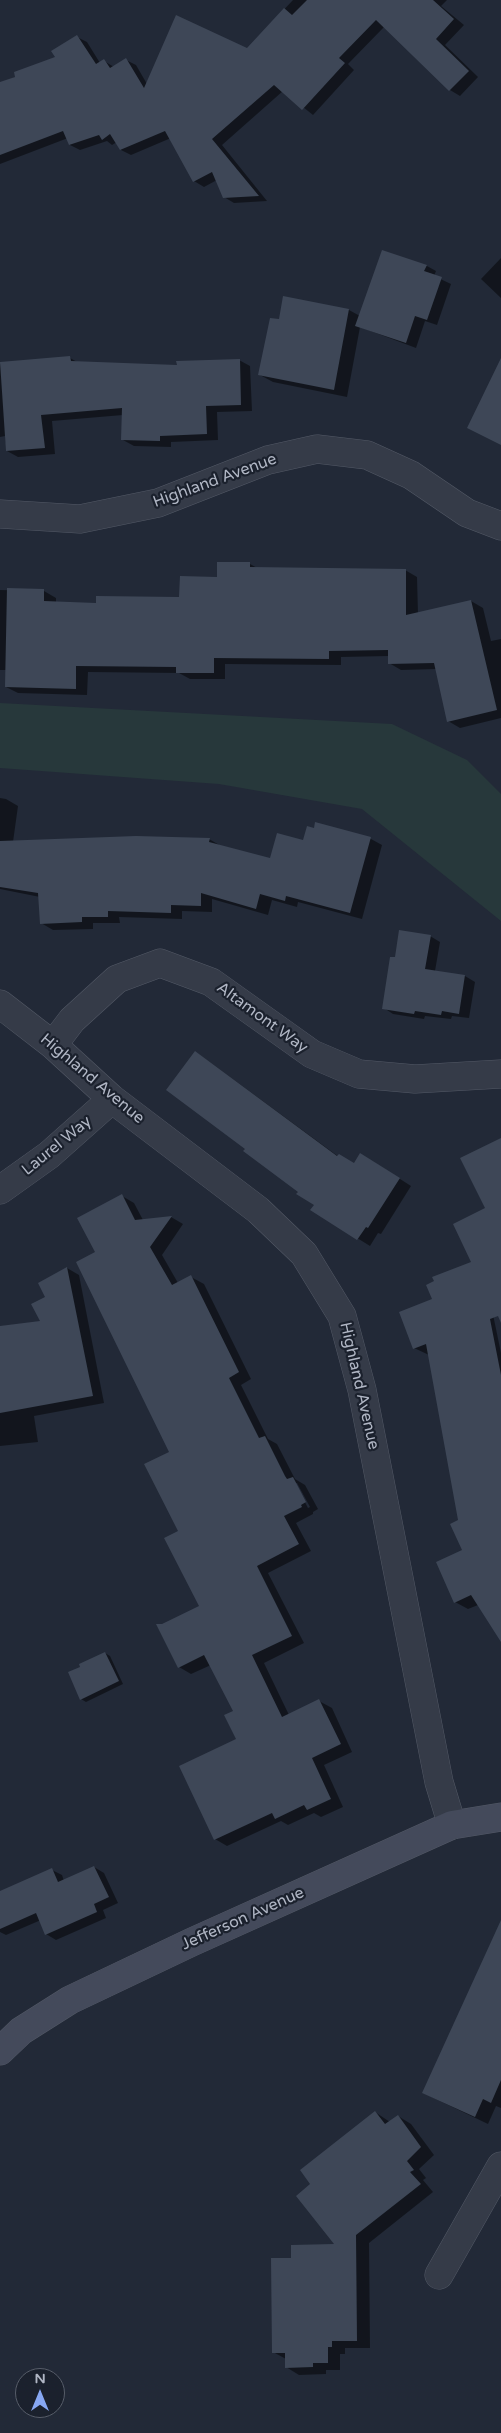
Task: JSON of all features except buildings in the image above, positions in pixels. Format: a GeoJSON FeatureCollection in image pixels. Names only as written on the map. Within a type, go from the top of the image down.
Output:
{"type":"FeatureCollection","features":[{"type":"Feature","properties":{"kind":"street","name":"Highland Avenue"},"geometry":{"type":"LineString","coordinates":[[0,514],[80,519],[158,503],[268,460],[317,449],[367,455],[411,474],[467,513],[501,526]]}},
{"type":"Feature","properties":{"kind":"street","name":"Altamont Way"},"geometry":{"type":"LineString","coordinates":[[53,1045],[72,1020],[117,979],[160,964],[211,982],[312,1054],[359,1074],[415,1079],[501,1074]]}},
{"type":"Feature","properties":{"kind":"street","name":"Highland Avenue"},"geometry":{"type":"LineString","coordinates":[[0,1004],[53,1045],[112,1099],[258,1210],[304,1254],[342,1316],[362,1390],[439,1782],[452,1825]]}},
{"type":"Feature","properties":{"kind":"street","name":"Laurel Way"},"geometry":{"type":"LineString","coordinates":[[0,1190],[50,1155],[112,1099]]}},
{"type":"Feature","properties":{"kind":"street","name":"Jefferson Avenue"},"geometry":{"type":"LineString","coordinates":[[0,2051],[21,2031],[70,2000],[192,1942],[452,1825],[501,1818]]}},
{"type":"Feature","properties":{"kind":"street"},"geometry":{"type":"LineString","coordinates":[[439,2275],[501,2166]]}},
{"type":"Feature","properties":{"kind":"shaded area"},"geometry":{"type":"Polygon","coordinates":[[[0,703],[392,724],[467,760],[501,794],[501,921],[362,809],[219,784],[0,768],[0,703]]]}}]}
